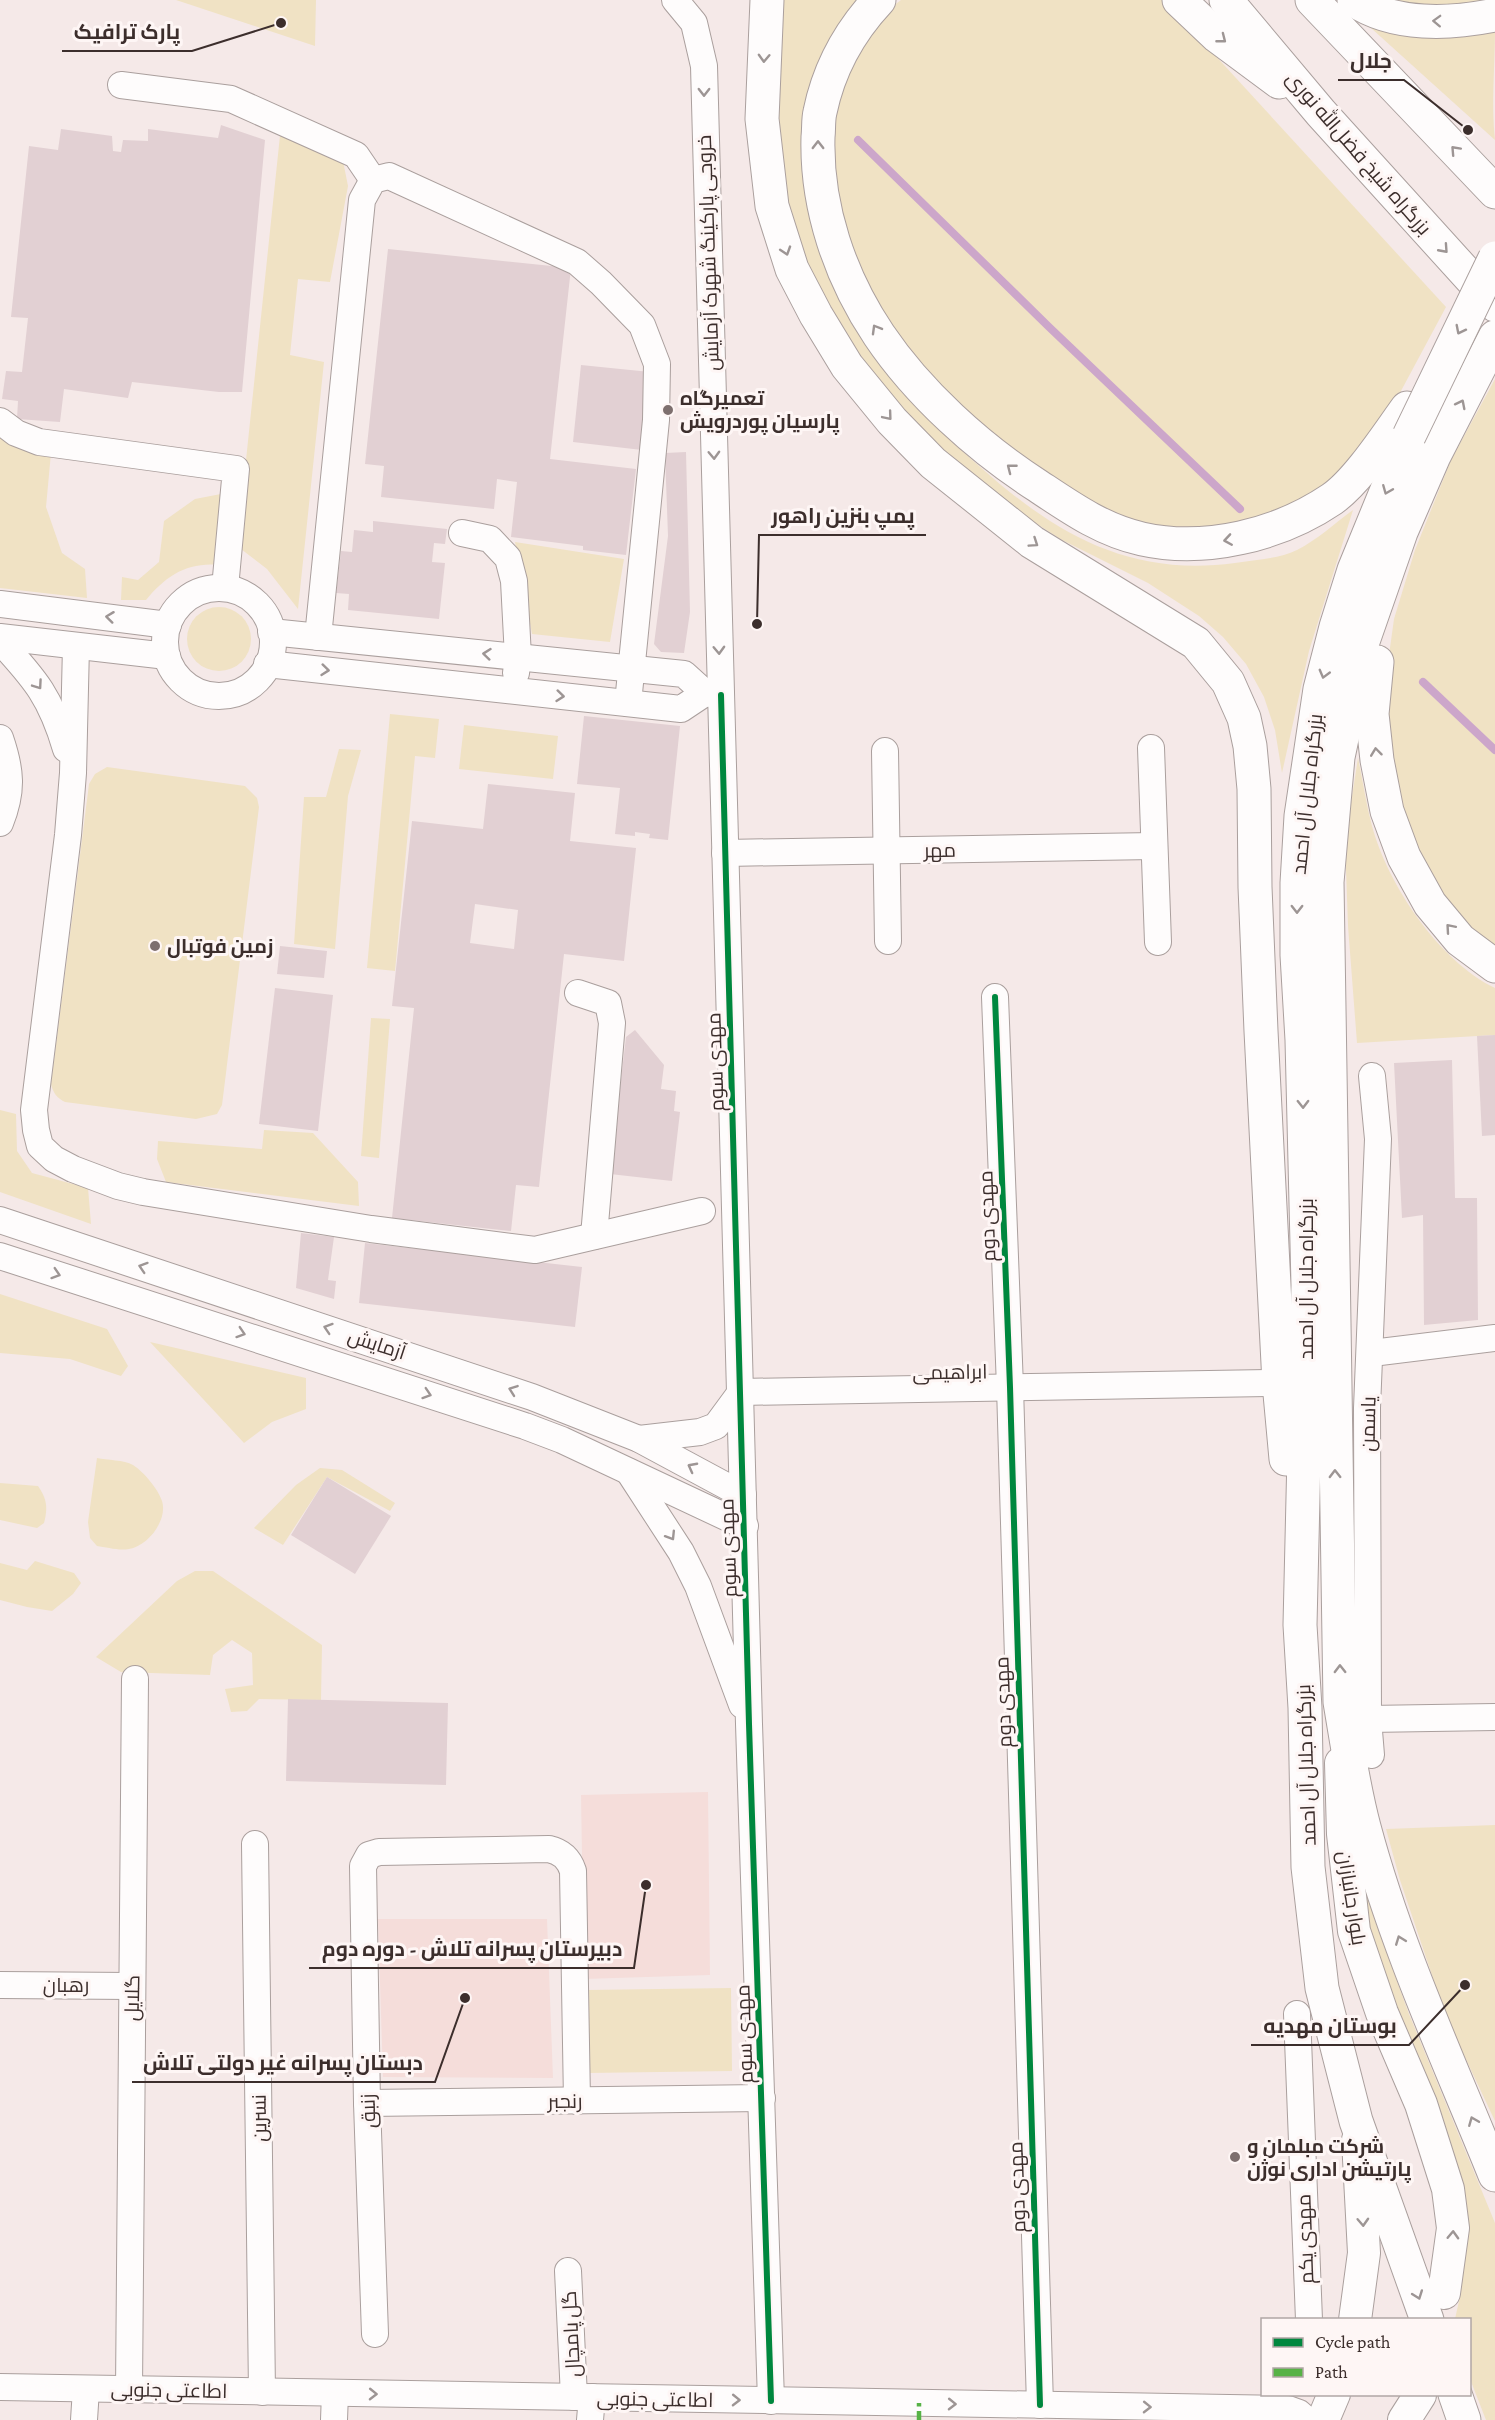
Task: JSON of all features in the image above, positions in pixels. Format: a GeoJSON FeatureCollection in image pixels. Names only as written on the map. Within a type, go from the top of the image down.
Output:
{"type":"FeatureCollection","features":[{"type":"Feature","properties":{"kind":"highway"},"geometry":{"type":"LineString","coordinates":[[767,0],[762,119],[772,206],[792,269],[816,315],[847,366],[892,421],[933,463],[1032,542],[1196,643],[1228,682],[1244,718],[1250,746],[1254,789],[1255,887],[1261,1031],[1279,1383],[1300,1625]]}},
{"type":"Feature","properties":{"kind":"highway"},"geometry":{"type":"LineString","coordinates":[[879,0],[841,50],[829,79],[819,114],[820,186],[827,222],[845,272],[879,335],[920,386],[966,432],[1018,473],[1097,524],[1142,539],[1166,543],[1192,543],[1230,540],[1284,524],[1334,497],[1363,467],[1445,359]]}},
{"type":"Feature","properties":{"kind":"highway"},"geometry":{"type":"LineString","coordinates":[[1179,0],[1217,36],[1321,113]]}},
{"type":"Feature","properties":{"kind":"highway","name":"بزرگراه شیخ فضل‌الله نوری"},"geometry":{"type":"LineString","coordinates":[[1226,0],[1321,113],[1495,305]]}},
{"type":"Feature","properties":{"kind":"highway"},"geometry":{"type":"LineString","coordinates":[[1312,0],[1495,192]]}},
{"type":"Feature","properties":{"kind":"highway"},"geometry":{"type":"LineString","coordinates":[[1354,0],[1381,12],[1430,21],[1453,22],[1495,15]]}},
{"type":"Feature","properties":{"kind":"highway","name":"بزرگراه جلال آل احمد"},"geometry":{"type":"LineString","coordinates":[[1427,2318],[1356,2121],[1322,1988],[1313,1925],[1308,1867],[1305,1708],[1300,1625],[1308,1285],[1302,1040],[1297,955],[1297,883],[1301,816],[1320,689],[1354,570],[1409,436],[1495,258]]}},
{"type":"Feature","properties":{"kind":"highway","name":"بزرگراه جلال آل احمد"},"geometry":{"type":"LineString","coordinates":[[1495,337],[1434,456],[1401,531],[1362,644],[1338,757],[1327,882],[1340,1702],[1363,1825],[1380,1882],[1400,1939],[1495,2175]]}},
{"type":"Feature","properties":{"kind":"highway"},"geometry":{"type":"LineString","coordinates":[[1434,456],[1386,616],[1377,663],[1372,714],[1377,760],[1387,811],[1404,857],[1430,904],[1460,940],[1495,966]]}},
{"type":"Feature","properties":{"kind":"highway"},"geometry":{"type":"LineString","coordinates":[[1456,2396],[1464,2420]]}},
{"type":"Feature","properties":{"kind":"main road","name":"بلوار جانبازان"},"geometry":{"type":"LineString","coordinates":[[1340,1702],[1343,1834],[1350,1912],[1360,1954],[1382,2013],[1421,2104],[1446,2181],[1454,2228],[1444,2293]]}},
{"type":"Feature","properties":{"kind":"main road"},"geometry":{"type":"LineString","coordinates":[[1355,2318],[1364,2253],[1356,2121]]}},
{"type":"Feature","properties":{"kind":"main road"},"geometry":{"type":"LineString","coordinates":[[1404,2420],[1419,2396]]}},
{"type":"Feature","properties":{"kind":"street","name":"خروجی پارکینگ شهرک آزمایش"},"geometry":{"type":"LineString","coordinates":[[675,0],[694,23],[704,66],[713,694]]}},
{"type":"Feature","properties":{"kind":"street"},"geometry":{"type":"LineString","coordinates":[[121,85],[231,99],[356,155],[373,180]]}},
{"type":"Feature","properties":{"kind":"street"},"geometry":{"type":"LineString","coordinates":[[318,637],[362,200],[373,180],[389,176],[577,262],[642,325],[657,364],[656,420],[628,703]]}},
{"type":"Feature","properties":{"kind":"street"},"geometry":{"type":"LineString","coordinates":[[0,421],[16,433],[39,442],[236,469],[225,588]]}},
{"type":"Feature","properties":{"kind":"street"},"geometry":{"type":"LineString","coordinates":[[462,532],[490,539],[508,558],[514,581],[518,657],[514,691]]}},
{"type":"Feature","properties":{"kind":"street"},"geometry":{"type":"LineString","coordinates":[[208,588],[225,588],[243,593],[258,604],[268,620],[273,638],[267,664],[262,674],[249,687],[232,694],[213,696],[196,691],[182,682],[172,669],[167,656],[165,635],[179,605],[192,594],[208,588]]}},
{"type":"Feature","properties":{"kind":"street"},"geometry":{"type":"LineString","coordinates":[[0,604],[168,625]]}},
{"type":"Feature","properties":{"kind":"street"},"geometry":{"type":"LineString","coordinates":[[271,632],[684,674],[713,694]]}},
{"type":"Feature","properties":{"kind":"street"},"geometry":{"type":"LineString","coordinates":[[0,639],[167,656]]}},
{"type":"Feature","properties":{"kind":"street"},"geometry":{"type":"LineString","coordinates":[[0,639],[36,680],[50,702],[73,773]]}},
{"type":"Feature","properties":{"kind":"street"},"geometry":{"type":"LineString","coordinates":[[76,646],[73,773],[68,835],[34,1110],[40,1146],[54,1159],[94,1178],[143,1192],[371,1229],[535,1250],[702,1211]]}},
{"type":"Feature","properties":{"kind":"street"},"geometry":{"type":"LineString","coordinates":[[267,664],[681,709],[713,694]]}},
{"type":"Feature","properties":{"kind":"street","name":"مهدی سوم"},"geometry":{"type":"LineString","coordinates":[[713,694],[725,853],[749,1724],[771,2401]]}},
{"type":"Feature","properties":{"kind":"street"},"geometry":{"type":"LineString","coordinates":[[0,738],[9,765],[10,794],[0,823]]}},
{"type":"Feature","properties":{"kind":"street"},"geometry":{"type":"LineString","coordinates":[[1150,747],[1158,942]]}},
{"type":"Feature","properties":{"kind":"street"},"geometry":{"type":"LineString","coordinates":[[885,751],[888,941]]}},
{"type":"Feature","properties":{"kind":"street","name":"مهر"},"geometry":{"type":"LineString","coordinates":[[725,853],[1155,846]]}},
{"type":"Feature","properties":{"kind":"street"},"geometry":{"type":"LineString","coordinates":[[578,993],[608,1003],[612,1023],[594,1236]]}},
{"type":"Feature","properties":{"kind":"street","name":"مهدی دوم"},"geometry":{"type":"LineString","coordinates":[[995,997],[1010,1387],[1040,2405]]}},
{"type":"Feature","properties":{"kind":"street","name":"یاسمن"},"geometry":{"type":"LineString","coordinates":[[1372,1076],[1378,1139],[1367,1408],[1369,1727],[1495,1717]]}},
{"type":"Feature","properties":{"kind":"street","name":"آزمایش"},"geometry":{"type":"LineString","coordinates":[[0,1220],[480,1378],[639,1439],[743,1495]]}},
{"type":"Feature","properties":{"kind":"street","name":"آزمایش"},"geometry":{"type":"LineString","coordinates":[[0,1256],[525,1426],[562,1440],[745,1526]]}},
{"type":"Feature","properties":{"kind":"street"},"geometry":{"type":"LineString","coordinates":[[1380,1352],[1495,1338]]}},
{"type":"Feature","properties":{"kind":"street","name":"ابراهیمی"},"geometry":{"type":"LineString","coordinates":[[741,1392],[1268,1383]]}},
{"type":"Feature","properties":{"kind":"street"},"geometry":{"type":"LineString","coordinates":[[639,1439],[700,1432],[716,1426],[741,1392]]}},
{"type":"Feature","properties":{"kind":"street"},"geometry":{"type":"LineString","coordinates":[[627,1470],[654,1509],[698,1586],[749,1724]]}},
{"type":"Feature","properties":{"kind":"street","name":"گلایل"},"geometry":{"type":"LineString","coordinates":[[129,2390],[135,1679]]}},
{"type":"Feature","properties":{"kind":"street","name":"نسرین"},"geometry":{"type":"LineString","coordinates":[[255,1844],[262,2392]]}},
{"type":"Feature","properties":{"kind":"street","name":"زنبق"},"geometry":{"type":"LineString","coordinates":[[375,2334],[367,2103],[363,1866],[369,1855],[379,1852],[549,1849],[555,1850],[567,1859],[573,1871],[577,2100]]}},
{"type":"Feature","properties":{"kind":"street","name":"رهبان"},"geometry":{"type":"LineString","coordinates":[[0,1985],[132,1986]]}},
{"type":"Feature","properties":{"kind":"street","name":"مهدی یکم"},"geometry":{"type":"LineString","coordinates":[[1297,2014],[1309,2318]]}},
{"type":"Feature","properties":{"kind":"street","name":"رنجبر"},"geometry":{"type":"LineString","coordinates":[[367,2103],[762,2098]]}},
{"type":"Feature","properties":{"kind":"street","name":"گل پامچال"},"geometry":{"type":"LineString","coordinates":[[568,2271],[585,2405]]}},
{"type":"Feature","properties":{"kind":"street","name":"اطاعتی جنوبی"},"geometry":{"type":"LineString","coordinates":[[0,2387],[335,2393],[585,2405],[771,2401],[919,2412],[1040,2405],[1288,2409],[1299,2412],[1324,2408]]}},
{"type":"Feature","properties":{"kind":"street"},"geometry":{"type":"LineString","coordinates":[[84,2420],[86,2389]]}},
{"type":"Feature","properties":{"kind":"street"},"geometry":{"type":"LineString","coordinates":[[334,2420],[335,2393]]}},
{"type":"Feature","properties":{"kind":"shaded area"},"geometry":{"type":"Polygon","coordinates":[[[176,0],[316,0],[315,46],[176,0]]]}},
{"type":"Feature","properties":{"kind":"shaded area"},"geometry":{"type":"Polygon","coordinates":[[[777,0],[864,0],[805,158],[942,432],[974,462],[1039,514],[1074,535],[1109,551],[1148,561],[1190,566],[1266,559],[1297,550],[1353,510],[1309,651],[1282,773],[1275,730],[1264,697],[1246,664],[1223,637],[1199,616],[1148,583],[1062,540],[1026,517],[933,442],[864,369],[808,269],[779,174],[777,0]]]}},
{"type":"Feature","properties":{"kind":"shaded area"},"geometry":{"type":"Polygon","coordinates":[[[901,0],[1162,0],[1446,307],[1387,417],[1333,480],[1303,501],[1267,517],[1206,531],[1142,527],[1090,508],[970,417],[912,354],[883,315],[856,263],[836,202],[830,149],[839,89],[860,46],[889,9],[901,0]]]}},
{"type":"Feature","properties":{"kind":"shaded area"},"geometry":{"type":"Polygon","coordinates":[[[1340,0],[1495,29],[1493,99],[1495,140],[1340,0]]]}},
{"type":"Feature","properties":{"kind":"shaded area"},"geometry":{"type":"Polygon","coordinates":[[[1381,0],[1495,0],[1469,13],[1381,0]]]}},
{"type":"Feature","properties":{"kind":"shaded area"},"geometry":{"type":"Polygon","coordinates":[[[281,126],[342,156],[348,186],[330,282],[298,279],[290,355],[324,362],[298,609],[267,569],[237,546],[281,126]]]}},
{"type":"Feature","properties":{"kind":"shaded area"},"geometry":{"type":"Polygon","coordinates":[[[1495,379],[1495,953],[1453,918],[1397,812],[1384,691],[1394,619],[1415,550],[1451,460],[1495,379]]]}},
{"type":"Feature","properties":{"kind":"shaded area"},"geometry":{"type":"Polygon","coordinates":[[[0,432],[51,453],[46,507],[62,553],[85,569],[87,598],[0,588],[0,432]]]}},
{"type":"Feature","properties":{"kind":"shaded area"},"geometry":{"type":"Polygon","coordinates":[[[226,493],[219,565],[197,566],[178,572],[161,584],[146,600],[121,600],[122,577],[138,580],[159,562],[164,521],[195,499],[226,493]]]}},
{"type":"Feature","properties":{"kind":"shaded area"},"geometry":{"type":"Polygon","coordinates":[[[515,542],[624,559],[610,642],[532,634],[515,542]]]}},
{"type":"Feature","properties":{"kind":"shaded area"},"geometry":{"type":"Polygon","coordinates":[[[213,607],[225,607],[242,616],[249,627],[251,639],[249,651],[242,662],[225,671],[213,671],[201,666],[192,657],[187,645],[187,633],[192,621],[201,612],[213,607]]]}},
{"type":"Feature","properties":{"kind":"shaded area"},"geometry":{"type":"Polygon","coordinates":[[[390,714],[439,719],[435,758],[415,756],[395,971],[367,968],[390,714]]]}},
{"type":"Feature","properties":{"kind":"shaded area"},"geometry":{"type":"Polygon","coordinates":[[[464,725],[558,736],[553,779],[459,769],[464,725]]]}},
{"type":"Feature","properties":{"kind":"shaded area"},"geometry":{"type":"Polygon","coordinates":[[[339,749],[361,750],[348,796],[335,949],[294,944],[304,797],[326,797],[339,749]]]}},
{"type":"Feature","properties":{"kind":"shaded area"},"geometry":{"type":"Polygon","coordinates":[[[1358,758],[1372,826],[1390,872],[1418,919],[1454,960],[1474,976],[1495,988],[1495,1035],[1357,1043],[1348,926],[1345,841],[1358,758]]]}},
{"type":"Feature","properties":{"kind":"shaded area","name":"زمین فوتبال"},"geometry":{"type":"Polygon","coordinates":[[[107,767],[245,786],[257,798],[259,807],[222,1105],[217,1114],[196,1119],[65,1102],[56,1095],[51,1084],[89,784],[95,774],[107,767]]]}},
{"type":"Feature","properties":{"kind":"shaded area"},"geometry":{"type":"Polygon","coordinates":[[[371,1018],[390,1019],[379,1158],[361,1156],[371,1018]]]}},
{"type":"Feature","properties":{"kind":"shaded area"},"geometry":{"type":"Polygon","coordinates":[[[0,1110],[16,1114],[17,1151],[32,1173],[88,1188],[91,1224],[0,1192],[0,1110]]]}},
{"type":"Feature","properties":{"kind":"shaded area"},"geometry":{"type":"Polygon","coordinates":[[[264,1130],[313,1133],[358,1182],[359,1206],[166,1182],[157,1159],[158,1141],[262,1149],[264,1130]]]}},
{"type":"Feature","properties":{"kind":"shaded area"},"geometry":{"type":"Polygon","coordinates":[[[0,1294],[107,1329],[128,1366],[121,1376],[70,1359],[0,1353],[0,1294]]]}},
{"type":"Feature","properties":{"kind":"shaded area"},"geometry":{"type":"Polygon","coordinates":[[[150,1342],[306,1378],[306,1409],[272,1422],[244,1443],[150,1342]]]}},
{"type":"Feature","properties":{"kind":"shaded area"},"geometry":{"type":"Polygon","coordinates":[[[97,1458],[133,1465],[150,1481],[160,1496],[163,1508],[159,1524],[149,1538],[136,1547],[121,1550],[97,1546],[90,1538],[88,1522],[97,1458]]]}},
{"type":"Feature","properties":{"kind":"shaded area"},"geometry":{"type":"Polygon","coordinates":[[[320,1468],[342,1470],[395,1503],[390,1511],[327,1477],[283,1545],[254,1528],[296,1485],[320,1468]]]}},
{"type":"Feature","properties":{"kind":"shaded area"},"geometry":{"type":"Polygon","coordinates":[[[0,1483],[38,1486],[46,1504],[44,1523],[37,1528],[0,1520],[0,1483]]]}},
{"type":"Feature","properties":{"kind":"shaded area"},"geometry":{"type":"Polygon","coordinates":[[[35,1561],[74,1573],[81,1583],[73,1594],[52,1611],[0,1600],[0,1563],[27,1570],[35,1561]]]}},
{"type":"Feature","properties":{"kind":"shaded area"},"geometry":{"type":"Polygon","coordinates":[[[195,1571],[213,1571],[322,1645],[321,1700],[259,1699],[247,1711],[231,1712],[225,1689],[253,1685],[252,1653],[232,1640],[213,1655],[210,1675],[121,1672],[96,1657],[177,1581],[195,1571]]]}},
{"type":"Feature","properties":{"kind":"shaded area"},"geometry":{"type":"Polygon","coordinates":[[[708,1792],[710,1975],[584,1979],[581,1795],[708,1792]]]}},
{"type":"Feature","properties":{"kind":"shaded area"},"geometry":{"type":"Polygon","coordinates":[[[1495,1825],[1495,2121],[1446,2017],[1400,1880],[1386,1829],[1495,1825]]]}},
{"type":"Feature","properties":{"kind":"shaded area"},"geometry":{"type":"Polygon","coordinates":[[[1352,1838],[1374,1918],[1409,2014],[1495,2223],[1495,2420],[1486,2420],[1471,2382],[1471,2318],[1455,2318],[1461,2292],[1465,2247],[1374,1971],[1352,1838]]]}},
{"type":"Feature","properties":{"kind":"shaded area"},"geometry":{"type":"Polygon","coordinates":[[[378,1919],[547,1919],[553,2078],[383,2077],[378,1919]]]}},
{"type":"Feature","properties":{"kind":"shaded area"},"geometry":{"type":"Polygon","coordinates":[[[731,1988],[732,2071],[588,2073],[586,1990],[731,1988]]]}},
{"type":"Feature","properties":{"kind":"building"},"geometry":{"type":"Polygon","coordinates":[[[221,125],[265,140],[242,392],[219,392],[132,382],[128,398],[64,389],[60,422],[17,419],[18,401],[2,399],[6,371],[22,372],[28,318],[11,317],[29,146],[58,150],[61,129],[112,136],[113,151],[121,152],[123,140],[148,141],[148,129],[218,138],[221,125]]]}},
{"type":"Feature","properties":{"kind":"building"},"geometry":{"type":"Polygon","coordinates":[[[388,249],[571,268],[550,459],[636,469],[626,555],[583,550],[583,546],[511,537],[517,482],[497,479],[494,509],[381,497],[384,466],[365,464],[388,249]]]}},
{"type":"Feature","properties":{"kind":"building"},"geometry":{"type":"Polygon","coordinates":[[[581,365],[650,372],[642,450],[573,442],[581,365]]]}},
{"type":"Feature","properties":{"kind":"building"},"geometry":{"type":"Polygon","coordinates":[[[686,452],[690,612],[684,653],[661,652],[654,644],[668,536],[665,453],[686,452]]]}},
{"type":"Feature","properties":{"kind":"building"},"geometry":{"type":"Polygon","coordinates":[[[373,521],[447,529],[445,544],[434,543],[432,562],[445,563],[439,619],[348,610],[349,594],[336,593],[341,551],[352,552],[354,530],[373,532],[373,521]]]}},
{"type":"Feature","properties":{"kind":"building"},"geometry":{"type":"Polygon","coordinates":[[[584,716],[680,726],[668,840],[649,838],[650,834],[635,832],[635,836],[615,834],[620,788],[577,784],[584,716]]]}},
{"type":"Feature","properties":{"kind":"building"},"geometry":{"type":"Polygon","coordinates":[[[488,784],[575,793],[570,841],[636,848],[624,961],[564,954],[539,1187],[516,1185],[511,1231],[392,1218],[414,1008],[392,1006],[412,821],[483,829],[488,784]],[[475,904],[470,943],[514,949],[518,910],[475,904]]]}},
{"type":"Feature","properties":{"kind":"building"},"geometry":{"type":"Polygon","coordinates":[[[280,946],[327,951],[324,978],[277,974],[280,946]]]}},
{"type":"Feature","properties":{"kind":"building"},"geometry":{"type":"Polygon","coordinates":[[[275,988],[333,995],[318,1131],[259,1124],[275,988]]]}},
{"type":"Feature","properties":{"kind":"building"},"geometry":{"type":"Polygon","coordinates":[[[635,1030],[664,1065],[661,1089],[676,1091],[674,1111],[680,1112],[672,1181],[610,1174],[626,1037],[635,1030]]]}},
{"type":"Feature","properties":{"kind":"building"},"geometry":{"type":"Polygon","coordinates":[[[1495,1035],[1495,1135],[1482,1136],[1477,1036],[1495,1035]]]}},
{"type":"Feature","properties":{"kind":"building"},"geometry":{"type":"Polygon","coordinates":[[[1452,1060],[1455,1198],[1477,1198],[1478,1320],[1424,1325],[1423,1215],[1402,1218],[1394,1063],[1452,1060]]]}},
{"type":"Feature","properties":{"kind":"building"},"geometry":{"type":"Polygon","coordinates":[[[301,1233],[334,1237],[328,1280],[336,1281],[334,1299],[296,1288],[301,1233]]]}},
{"type":"Feature","properties":{"kind":"building"},"geometry":{"type":"Polygon","coordinates":[[[365,1243],[582,1267],[575,1327],[359,1303],[365,1243]]]}},
{"type":"Feature","properties":{"kind":"building"},"geometry":{"type":"Polygon","coordinates":[[[327,1477],[391,1516],[355,1574],[291,1535],[327,1477]]]}},
{"type":"Feature","properties":{"kind":"building"},"geometry":{"type":"Polygon","coordinates":[[[288,1699],[448,1703],[446,1785],[286,1781],[288,1699]]]}},
{"type":"Feature","properties":{"kind":"waterway"},"geometry":{"type":"LineString","coordinates":[[858,140],[1240,509]]}},
{"type":"Feature","properties":{"kind":"waterway"},"geometry":{"type":"LineString","coordinates":[[1423,682],[1495,750]]}},
{"type":"Feature","properties":{"kind":"marked path"},"geometry":{"type":"LineString","coordinates":[[919,2403],[919,2420]]}},
{"type":"Feature","properties":{"kind":"cycle path"},"geometry":{"type":"LineString","coordinates":[[721,695],[749,1724],[771,2401]]}},
{"type":"Feature","properties":{"kind":"cycle path"},"geometry":{"type":"LineString","coordinates":[[995,997],[1010,1387],[1040,2405]]}},
{"type":"Feature","properties":{"kind":"place","name":"پارک ترافیک"},"geometry":{"type":"Point","coordinates":[281,23]}},
{"type":"Feature","properties":{"kind":"place","name":"جلال"},"geometry":{"type":"Point","coordinates":[1468,130]}},
{"type":"Feature","properties":{"kind":"place","name":"تعمیرگاه پارسیان پوردرویش"},"geometry":{"type":"Point","coordinates":[668,410]}},
{"type":"Feature","properties":{"kind":"place","name":"پمپ بنزین راهور"},"geometry":{"type":"Point","coordinates":[757,624]}},
{"type":"Feature","properties":{"kind":"place","name":"زمین فوتبال"},"geometry":{"type":"Point","coordinates":[155,946]}},
{"type":"Feature","properties":{"kind":"place","name":"دبیرستان پسرانه تلاش - دوره دوم"},"geometry":{"type":"Point","coordinates":[646,1885]}},
{"type":"Feature","properties":{"kind":"place","name":"بوستان مهدیه"},"geometry":{"type":"Point","coordinates":[1465,1985]}},
{"type":"Feature","properties":{"kind":"place","name":"دبستان پسرانه غیر دولتی تلاش"},"geometry":{"type":"Point","coordinates":[465,1998]}},
{"type":"Feature","properties":{"kind":"place","name":"شرکت مبلمان و پارتیشن اداری نوژن"},"geometry":{"type":"Point","coordinates":[1235,2157]}}]}
